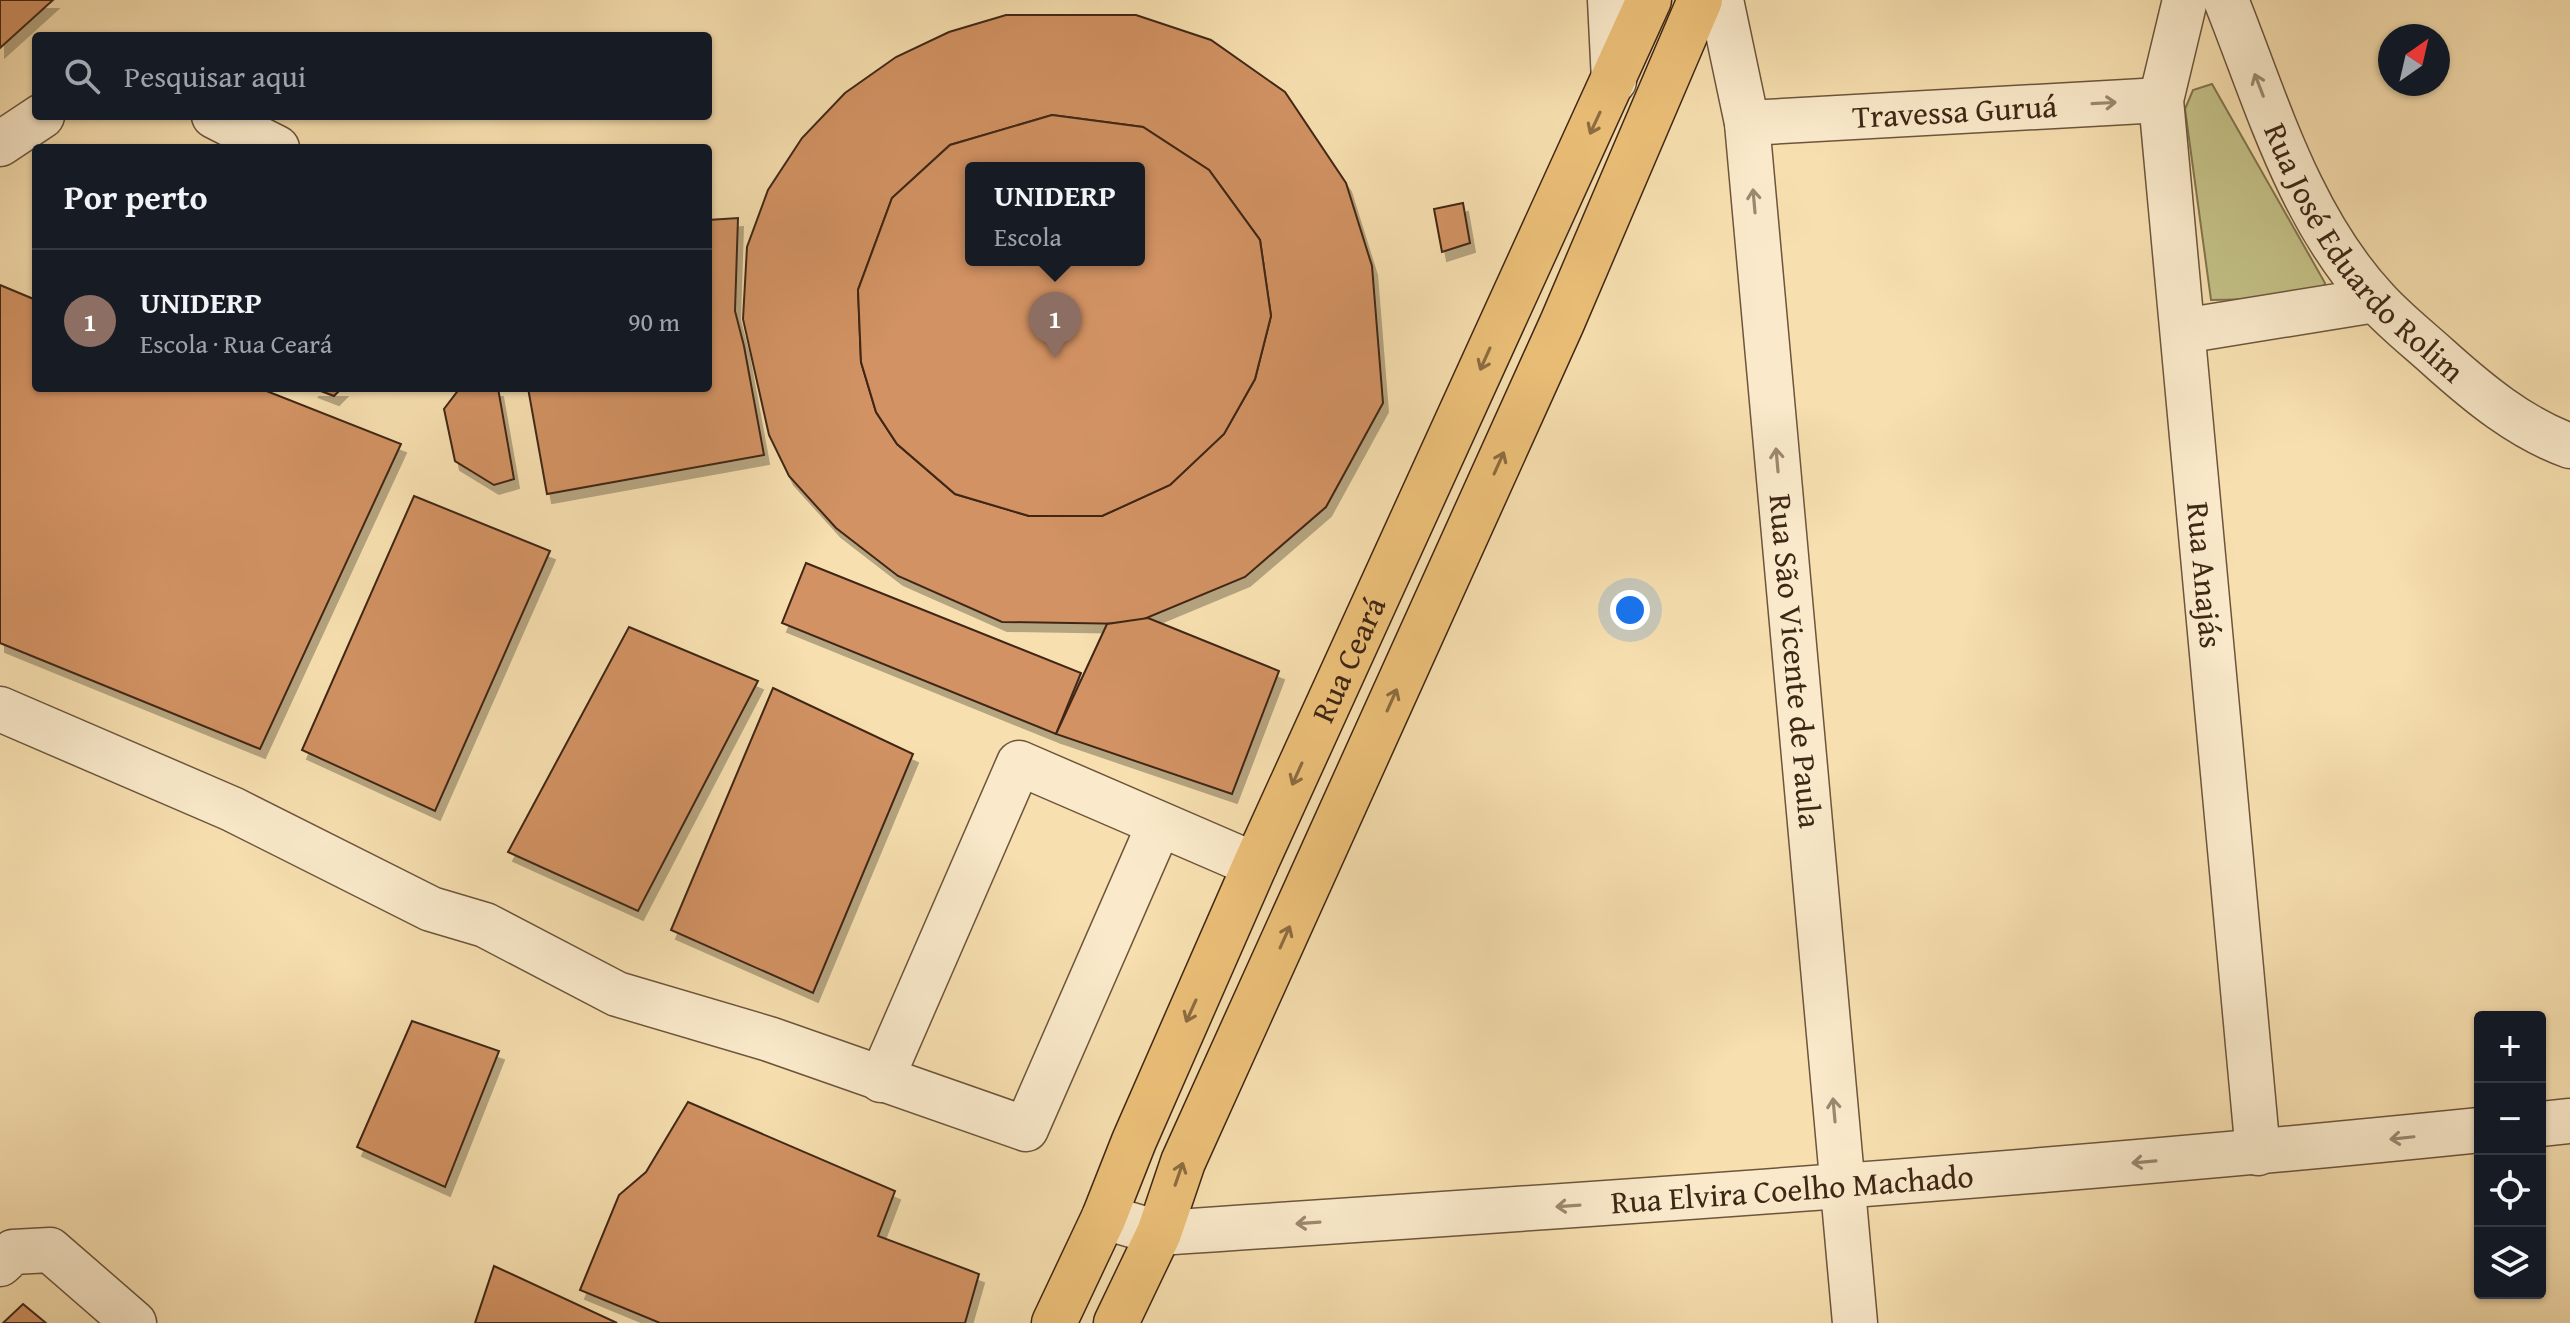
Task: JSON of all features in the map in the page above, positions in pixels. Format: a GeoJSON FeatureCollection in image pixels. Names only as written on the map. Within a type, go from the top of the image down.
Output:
{"type":"FeatureCollection","features":[{"type":"Feature","properties":{"kind":"main road","name":"Rua Ceará"},"geometry":{"type":"LineString","coordinates":[[1054,1323],[1104,1217],[1255,865],[1649,0]]}},
{"type":"Feature","properties":{"kind":"main road","name":"Rua Ceará"},"geometry":{"type":"LineString","coordinates":[[1116,1323],[1159,1233],[1183,1162],[1562,323],[1700,0]]}},
{"type":"Feature","properties":{"kind":"street"},"geometry":{"type":"LineString","coordinates":[[1610,0],[1614,81]]}},
{"type":"Feature","properties":{"kind":"street","name":"Rua São Vicente de Paula"},"geometry":{"type":"LineString","coordinates":[[1721,0],[1747,123],[1855,1323]]}},
{"type":"Feature","properties":{"kind":"street","name":"Rua Anajás"},"geometry":{"type":"LineString","coordinates":[[2185,0],[2161,100],[2258,1153]]}},
{"type":"Feature","properties":{"kind":"street","name":"Rua José Eduardo Rolim"},"geometry":{"type":"LineString","coordinates":[[2226,0],[2290,165],[2336,248],[2375,300],[2482,396],[2570,446]]}},
{"type":"Feature","properties":{"kind":"street","name":"Travessa Guruá"},"geometry":{"type":"LineString","coordinates":[[1747,123],[2161,100]]}},
{"type":"Feature","properties":{"kind":"street"},"geometry":{"type":"LineString","coordinates":[[0,144],[36,120]]}},
{"type":"Feature","properties":{"kind":"street"},"geometry":{"type":"LineString","coordinates":[[222,120],[269,144]]}},
{"type":"Feature","properties":{"kind":"street"},"geometry":{"type":"LineString","coordinates":[[2183,331],[2375,300]]}},
{"type":"Feature","properties":{"kind":"street"},"geometry":{"type":"LineString","coordinates":[[0,709],[232,809],[431,909],[485,925],[617,994],[769,1039],[1026,1129],[1159,825]]}},
{"type":"Feature","properties":{"kind":"street"},"geometry":{"type":"LineString","coordinates":[[881,1080],[1019,763],[1255,865]]}},
{"type":"Feature","properties":{"kind":"street"},"geometry":{"type":"LineString","coordinates":[[2546,1123],[2570,1121]]}},
{"type":"Feature","properties":{"kind":"street","name":"Rua Elvira Coelho Machado"},"geometry":{"type":"LineString","coordinates":[[1104,1217],[1159,1233],[1841,1187],[2258,1153],[2474,1131]]}},
{"type":"Feature","properties":{"kind":"street"},"geometry":{"type":"LineString","coordinates":[[0,1264],[13,1252],[50,1250],[134,1323]]}},
{"type":"Feature","properties":{"kind":"shaded area"},"geometry":{"type":"Polygon","coordinates":[[[2212,84],[2325,283],[2320,298],[2211,300],[2185,109],[2193,90],[2212,84]]]}},
{"type":"Feature","properties":{"kind":"building"},"geometry":{"type":"Polygon","coordinates":[[[0,0],[53,0],[0,48],[0,0]]]}},
{"type":"Feature","properties":{"kind":"building"},"geometry":{"type":"Polygon","coordinates":[[[1006,15],[1136,15],[1211,40],[1285,92],[1346,183],[1372,266],[1383,403],[1326,507],[1245,577],[1132,624],[1002,622],[898,576],[836,528],[789,476],[769,435],[743,319],[747,247],[768,190],[802,138],[845,93],[896,57],[949,32],[1006,15]],[[1052,115],[950,145],[892,198],[858,290],[861,362],[876,412],[897,444],[955,494],[1029,516],[1102,516],[1170,485],[1224,434],[1255,379],[1271,316],[1260,240],[1209,170],[1143,127],[1052,115]]]}},
{"type":"Feature","properties":{"kind":"building"},"geometry":{"type":"Polygon","coordinates":[[[1052,115],[1143,127],[1209,170],[1260,240],[1271,316],[1255,379],[1224,434],[1170,485],[1102,516],[1029,516],[955,494],[897,444],[876,412],[861,362],[858,290],[892,198],[950,145],[1052,115]]]}},
{"type":"Feature","properties":{"kind":"building"},"geometry":{"type":"Polygon","coordinates":[[[1463,203],[1470,243],[1442,252],[1434,209],[1463,203]]]}},
{"type":"Feature","properties":{"kind":"building"},"geometry":{"type":"Polygon","coordinates":[[[738,218],[735,311],[764,455],[547,494],[529,392],[712,392],[712,220],[738,218]]]}},
{"type":"Feature","properties":{"kind":"building"},"geometry":{"type":"Polygon","coordinates":[[[0,285],[32,298],[32,392],[269,392],[401,444],[260,749],[0,643],[0,285]]]}},
{"type":"Feature","properties":{"kind":"building"},"geometry":{"type":"Polygon","coordinates":[[[457,392],[499,392],[514,479],[494,485],[455,461],[444,409],[457,392]]]}},
{"type":"Feature","properties":{"kind":"building"},"geometry":{"type":"Polygon","coordinates":[[[414,496],[550,551],[435,811],[302,750],[414,496]]]}},
{"type":"Feature","properties":{"kind":"building"},"geometry":{"type":"Polygon","coordinates":[[[806,563],[1081,673],[1056,734],[782,623],[806,563]]]}},
{"type":"Feature","properties":{"kind":"building"},"geometry":{"type":"Polygon","coordinates":[[[1148,618],[1279,671],[1232,794],[1056,734],[1107,624],[1148,618]]]}},
{"type":"Feature","properties":{"kind":"building"},"geometry":{"type":"Polygon","coordinates":[[[629,627],[758,681],[638,911],[508,852],[629,627]]]}},
{"type":"Feature","properties":{"kind":"building"},"geometry":{"type":"Polygon","coordinates":[[[773,688],[913,754],[813,993],[671,930],[773,688]]]}},
{"type":"Feature","properties":{"kind":"building"},"geometry":{"type":"Polygon","coordinates":[[[412,1021],[499,1051],[445,1187],[357,1147],[412,1021]]]}},
{"type":"Feature","properties":{"kind":"building"},"geometry":{"type":"Polygon","coordinates":[[[688,1102],[895,1191],[878,1236],[979,1274],[965,1323],[660,1323],[580,1290],[619,1195],[646,1172],[688,1102]]]}},
{"type":"Feature","properties":{"kind":"building"},"geometry":{"type":"Polygon","coordinates":[[[494,1266],[617,1323],[475,1323],[494,1266]]]}},
{"type":"Feature","properties":{"kind":"building"},"geometry":{"type":"Polygon","coordinates":[[[23,1304],[46,1323],[3,1323],[23,1304]]]}},
{"type":"Feature","properties":{"kind":"place","name":"UNIDERP"},"geometry":{"type":"Point","coordinates":[1055,358]}}]}
